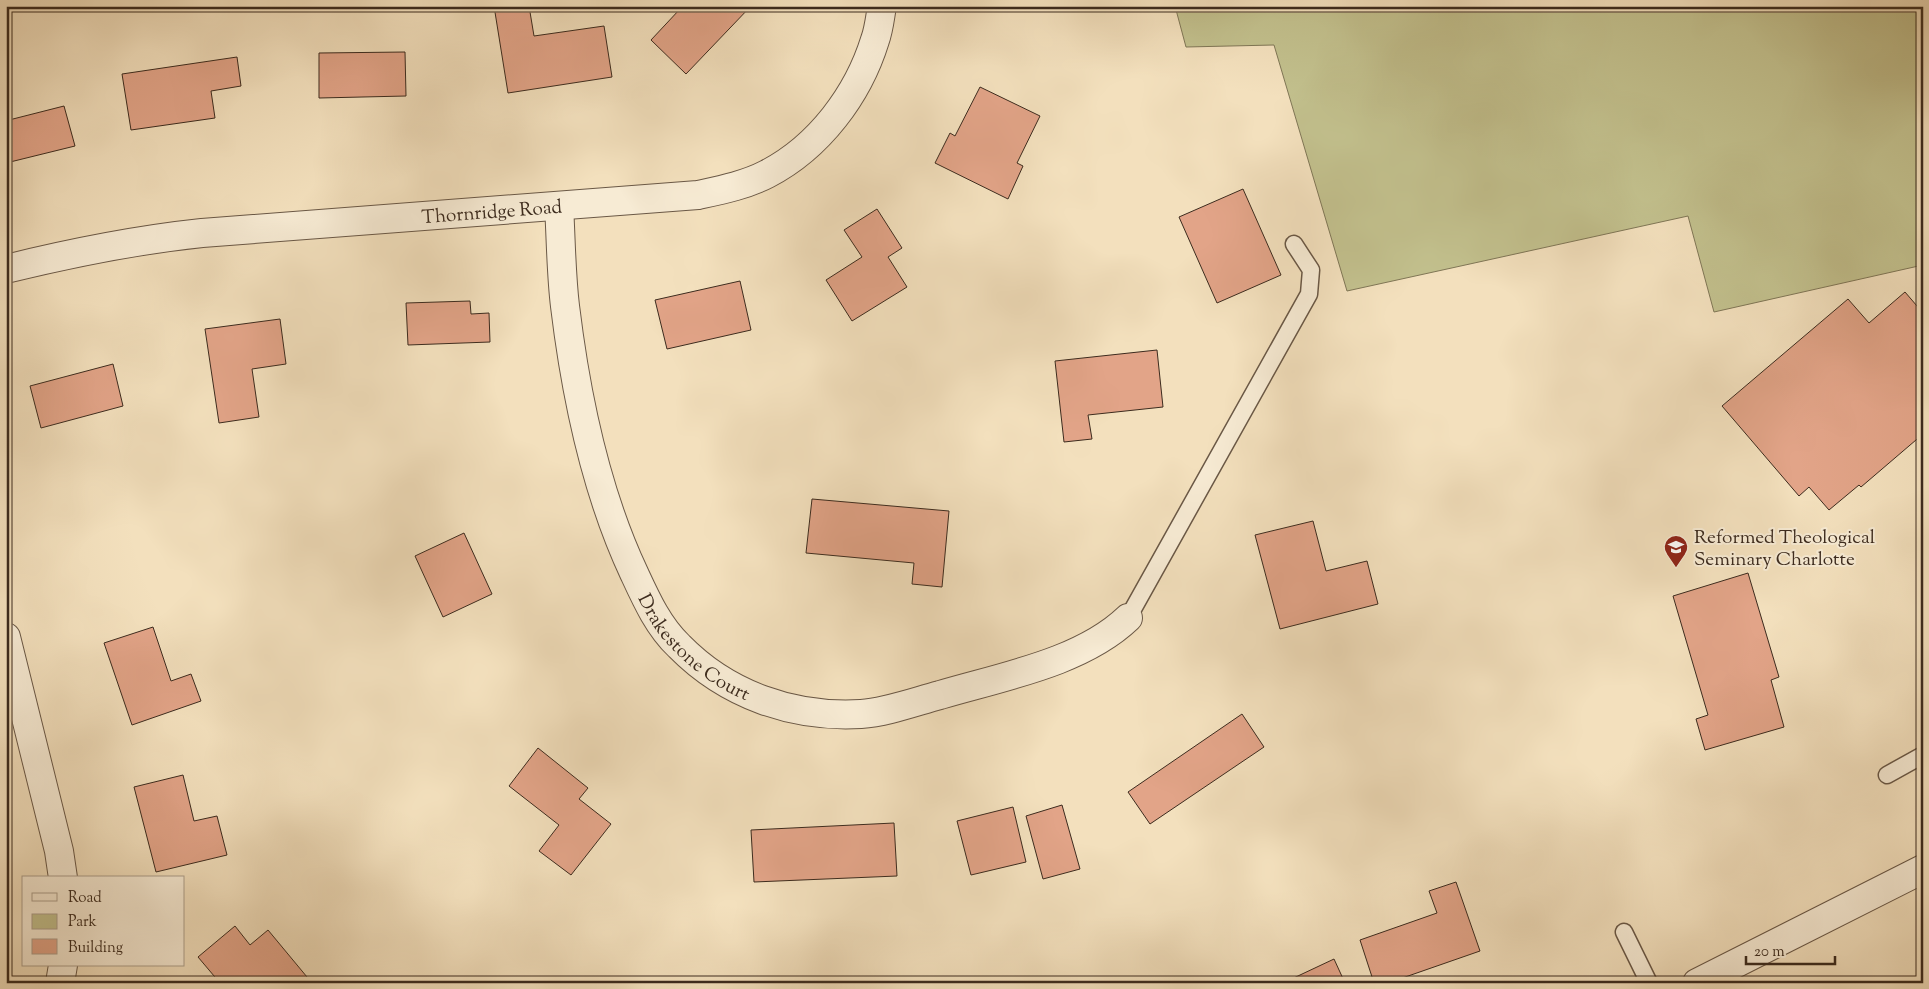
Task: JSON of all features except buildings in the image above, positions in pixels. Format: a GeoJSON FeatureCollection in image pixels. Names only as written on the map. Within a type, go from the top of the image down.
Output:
{"type":"FeatureCollection","features":[{"type":"Feature","properties":{"kind":"street","name":"Thornridge Road"},"geometry":{"type":"LineString","coordinates":[[6,269],[68,254],[157,238],[698,195],[740,185],[766,175],[782,165],[812,142],[836,117],[857,83],[875,40],[882,6]]}},
{"type":"Feature","properties":{"kind":"street","name":"Drakestone Court"},"geometry":{"type":"LineString","coordinates":[[559,206],[565,304],[577,386],[586,432],[606,500],[626,555],[651,610],[677,645],[708,672],[727,685],[769,704],[820,714],[863,714],[905,705],[1050,662],[1093,645],[1114,631],[1128,618]]}},
{"type":"Feature","properties":{"kind":"street"},"geometry":{"type":"LineString","coordinates":[[6,637],[60,851],[63,876]]}},
{"type":"Feature","properties":{"kind":"street"},"geometry":{"type":"LineString","coordinates":[[1697,983],[1923,869]]}},
{"type":"Feature","properties":{"kind":"street"},"geometry":{"type":"LineString","coordinates":[[60,983],[63,966]]}},
{"type":"Feature","properties":{"kind":"lane"},"geometry":{"type":"LineString","coordinates":[[1128,618],[1309,294],[1312,270],[1294,244]]}},
{"type":"Feature","properties":{"kind":"lane"},"geometry":{"type":"LineString","coordinates":[[1887,775],[1923,755]]}},
{"type":"Feature","properties":{"kind":"lane"},"geometry":{"type":"LineString","coordinates":[[1624,932],[1649,983]]}},
{"type":"Feature","properties":{"kind":"green space"},"geometry":{"type":"Polygon","coordinates":[[[1175,6],[1921,6],[1923,265],[1714,312],[1688,216],[1347,291],[1274,45],[1186,47],[1175,6]]]}},
{"type":"Feature","properties":{"kind":"place","name":"Reformed Theological Seminary Charlotte"},"geometry":{"type":"Point","coordinates":[1676,568]}}]}
